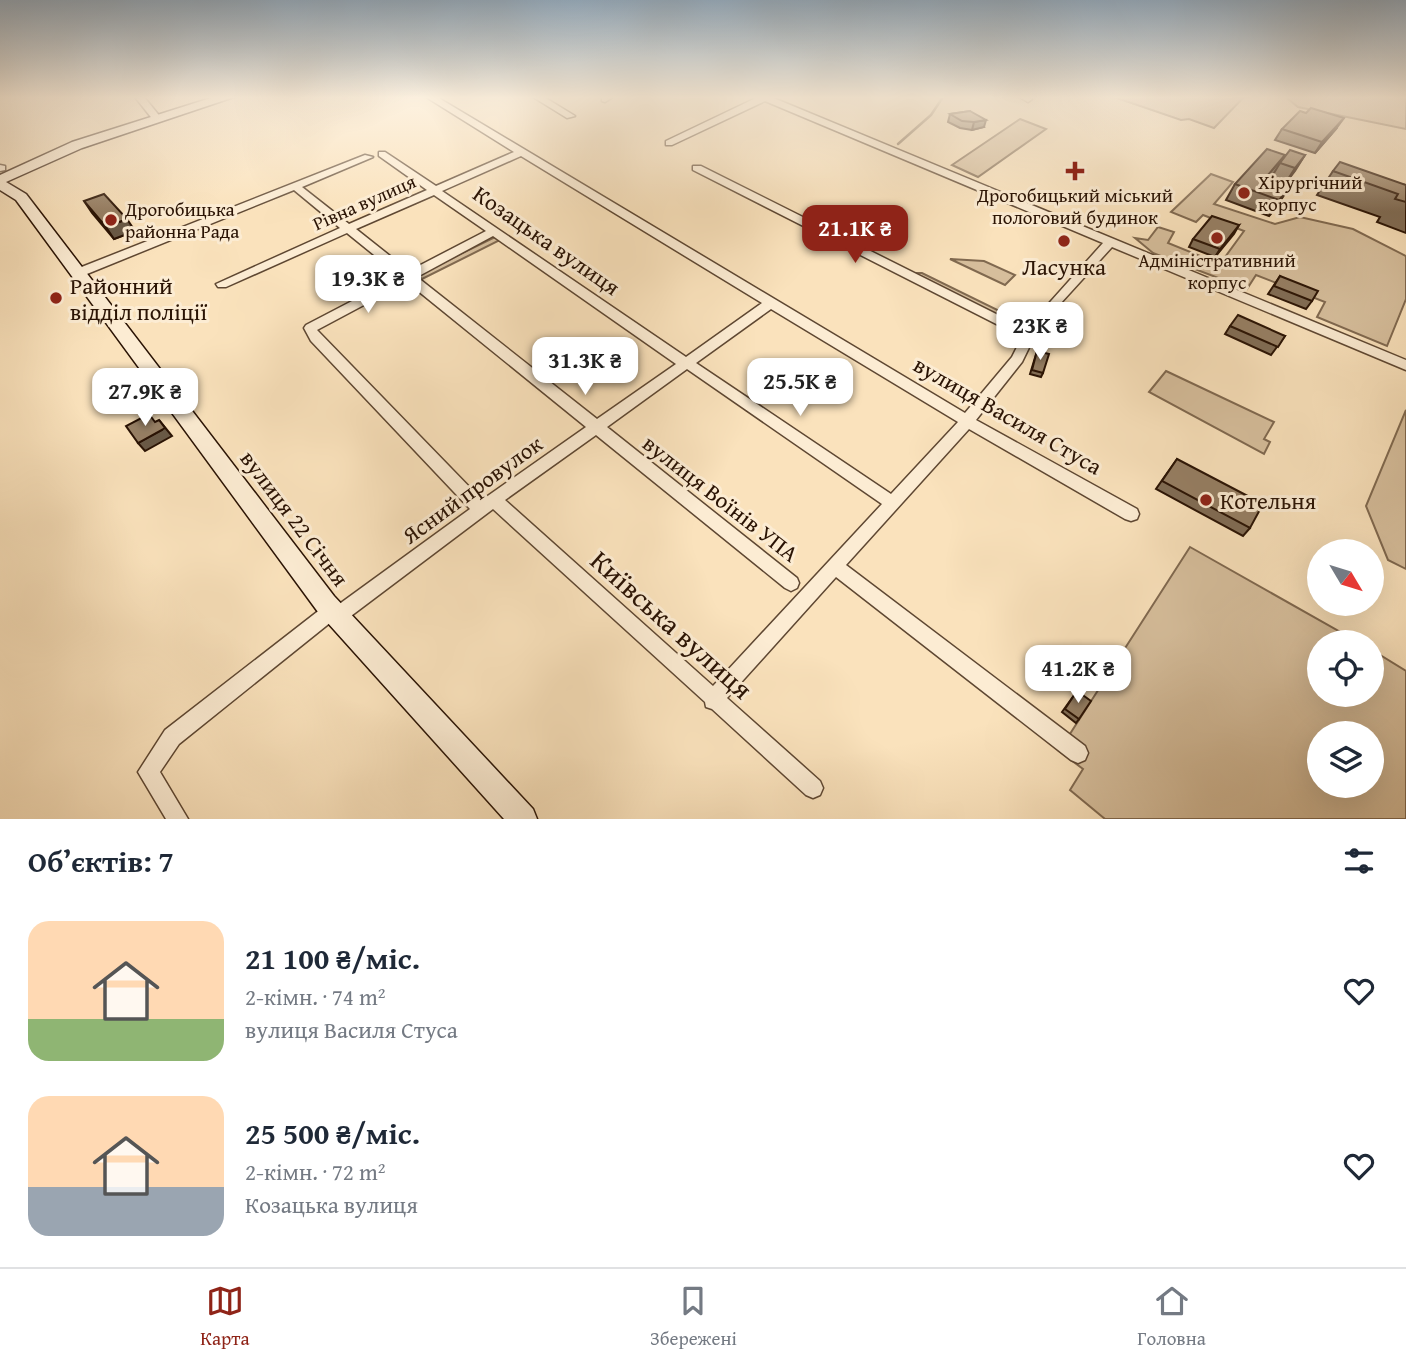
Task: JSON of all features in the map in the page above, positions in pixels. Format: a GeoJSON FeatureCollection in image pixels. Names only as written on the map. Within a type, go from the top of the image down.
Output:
{"type":"FeatureCollection","features":[{"type":"Feature","properties":{"kind":"street"},"geometry":{"type":"LineString","coordinates":[[8,180],[64,150],[109,135]]}},
{"type":"Feature","properties":{"kind":"street","name":"вулиця Василя Стуса"},"geometry":{"type":"LineString","coordinates":[[491,135],[968,421],[1131,514]]}},
{"type":"Feature","properties":{"kind":"street"},"geometry":{"type":"LineString","coordinates":[[668,143],[684,135]]}},
{"type":"Feature","properties":{"kind":"street"},"geometry":{"type":"LineString","coordinates":[[853,135],[1406,365]]}},
{"type":"Feature","properties":{"kind":"street","name":"Козацька вулиця"},"geometry":{"type":"LineString","coordinates":[[382,153],[892,503]]}},
{"type":"Feature","properties":{"kind":"street","name":"Рівна вулиця"},"geometry":{"type":"LineString","coordinates":[[222,284],[520,153]]}},
{"type":"Feature","properties":{"kind":"street"},"geometry":{"type":"LineString","coordinates":[[78,273],[368,157]]}},
{"type":"Feature","properties":{"kind":"street"},"geometry":{"type":"LineString","coordinates":[[696,168],[1028,335]]}},
{"type":"Feature","properties":{"kind":"street","name":"вулиця 22 Січня"},"geometry":{"type":"LineString","coordinates":[[8,180],[335,613],[523,819]]}},
{"type":"Feature","properties":{"kind":"street","name":"вулиця Воїнів УПА"},"geometry":{"type":"LineString","coordinates":[[295,186],[791,583]]}},
{"type":"Feature","properties":{"kind":"street"},"geometry":{"type":"LineString","coordinates":[[406,277],[495,231]]}},
{"type":"Feature","properties":{"kind":"street"},"geometry":{"type":"LineString","coordinates":[[713,700],[968,421],[1017,359],[1028,335],[1111,242]]}},
{"type":"Feature","properties":{"kind":"street","name":"Київська вулиця"},"geometry":{"type":"LineString","coordinates":[[406,277],[310,328],[343,366],[488,505],[813,788]]}},
{"type":"Feature","properties":{"kind":"street","name":"Ясний провулок"},"geometry":{"type":"LineString","coordinates":[[178,819],[148,772],[172,737],[335,613],[771,303]]}},
{"type":"Feature","properties":{"kind":"street"},"geometry":{"type":"LineString","coordinates":[[834,566],[1079,753]]}},
{"type":"Feature","properties":{"kind":"shaded area"},"geometry":{"type":"Polygon","coordinates":[[[996,135],[1037,135],[978,177],[952,165],[996,135]]]}},
{"type":"Feature","properties":{"kind":"shaded area"},"geometry":{"type":"Polygon","coordinates":[[[1211,174],[1233,182],[1214,204],[1275,224],[1300,217],[1353,229],[1406,256],[1406,299],[1387,346],[1317,317],[1325,302],[1256,275],[1247,289],[1153,253],[1135,238],[1148,240],[1158,227],[1174,232],[1168,243],[1220,264],[1244,231],[1203,215],[1196,222],[1171,212],[1211,174]]]}},
{"type":"Feature","properties":{"kind":"shaded area"},"geometry":{"type":"Polygon","coordinates":[[[495,237],[500,240],[422,279],[418,275],[495,237]]]}},
{"type":"Feature","properties":{"kind":"shaded area"},"geometry":{"type":"Polygon","coordinates":[[[950,259],[984,261],[1015,275],[1005,285],[950,259]]]}},
{"type":"Feature","properties":{"kind":"shaded area"},"geometry":{"type":"Polygon","coordinates":[[[911,273],[922,273],[1026,324],[1021,329],[911,273]]]}},
{"type":"Feature","properties":{"kind":"shaded area"},"geometry":{"type":"Polygon","coordinates":[[[1166,371],[1274,422],[1264,439],[1270,442],[1264,454],[1149,392],[1166,371]]]}},
{"type":"Feature","properties":{"kind":"shaded area"},"geometry":{"type":"Polygon","coordinates":[[[1406,410],[1406,569],[1388,560],[1384,539],[1379,539],[1366,506],[1406,410]]]}},
{"type":"Feature","properties":{"kind":"shaded area"},"geometry":{"type":"Polygon","coordinates":[[[1190,547],[1307,613],[1307,616],[1312,616],[1337,630],[1307,630],[1307,707],[1384,707],[1384,657],[1406,671],[1406,819],[1105,819],[1070,790],[1083,769],[1059,751],[1190,547]]]}},
{"type":"Feature","properties":{"kind":"building"},"geometry":{"type":"Polygon","coordinates":[[[1301,135],[1328,135],[1322,142],[1301,135]]]}},
{"type":"Feature","properties":{"kind":"building"},"geometry":{"type":"Polygon","coordinates":[[[1267,149],[1285,155],[1261,183],[1286,192],[1279,200],[1235,184],[1267,149]]]}},
{"type":"Feature","properties":{"kind":"building"},"geometry":{"type":"Polygon","coordinates":[[[1290,150],[1305,155],[1295,168],[1280,163],[1290,150]]]}},
{"type":"Feature","properties":{"kind":"building"},"geometry":{"type":"Polygon","coordinates":[[[1340,162],[1406,185],[1406,202],[1395,199],[1398,194],[1333,171],[1340,162]]]}},
{"type":"Feature","properties":{"kind":"building"},"geometry":{"type":"Polygon","coordinates":[[[104,194],[127,219],[106,227],[84,201],[104,194]]]}},
{"type":"Feature","properties":{"kind":"building"},"geometry":{"type":"Polygon","coordinates":[[[1212,216],[1239,225],[1220,249],[1193,239],[1212,216]]]}},
{"type":"Feature","properties":{"kind":"building"},"geometry":{"type":"Polygon","coordinates":[[[1280,276],[1318,291],[1312,301],[1274,286],[1280,276]]]}},
{"type":"Feature","properties":{"kind":"building"},"geometry":{"type":"Polygon","coordinates":[[[1238,315],[1285,336],[1278,347],[1230,326],[1238,315]]]}},
{"type":"Feature","properties":{"kind":"building"},"geometry":{"type":"Polygon","coordinates":[[[1037,351],[1049,354],[1043,373],[1032,370],[1037,351]]]}},
{"type":"Feature","properties":{"kind":"building"},"geometry":{"type":"Polygon","coordinates":[[[149,414],[165,428],[138,443],[126,426],[149,414]]]}},
{"type":"Feature","properties":{"kind":"building","name":"Котельня"},"geometry":{"type":"Polygon","coordinates":[[[1177,459],[1263,504],[1250,528],[1162,481],[1177,459]]]}},
{"type":"Feature","properties":{"kind":"building"},"geometry":{"type":"Polygon","coordinates":[[[1077,691],[1091,701],[1079,719],[1065,709],[1077,691]]]}},
{"type":"Feature","properties":{"kind":"waterway"},"geometry":{"type":"LineString","coordinates":[[898,144],[908,135]]}},
{"type":"Feature","properties":{"kind":"place","name":"Дрогобицький міський пологовий будинок"},"geometry":{"type":"Point","coordinates":[1075,171]}},
{"type":"Feature","properties":{"kind":"place","name":"Хірургічний корпус"},"geometry":{"type":"Point","coordinates":[1244,193]}},
{"type":"Feature","properties":{"kind":"place","name":"Дрогобицька районна Рада"},"geometry":{"type":"Point","coordinates":[111,220]}},
{"type":"Feature","properties":{"kind":"place","name":"Адміністративний корпус"},"geometry":{"type":"Point","coordinates":[1217,238]}},
{"type":"Feature","properties":{"kind":"place","name":"Ласунка"},"geometry":{"type":"Point","coordinates":[1064,241]}},
{"type":"Feature","properties":{"kind":"place","name":"Районний відділ поліції"},"geometry":{"type":"Point","coordinates":[56,298]}},
{"type":"Feature","properties":{"kind":"place","name":"Котельня"},"geometry":{"type":"Point","coordinates":[1206,500]}}]}
